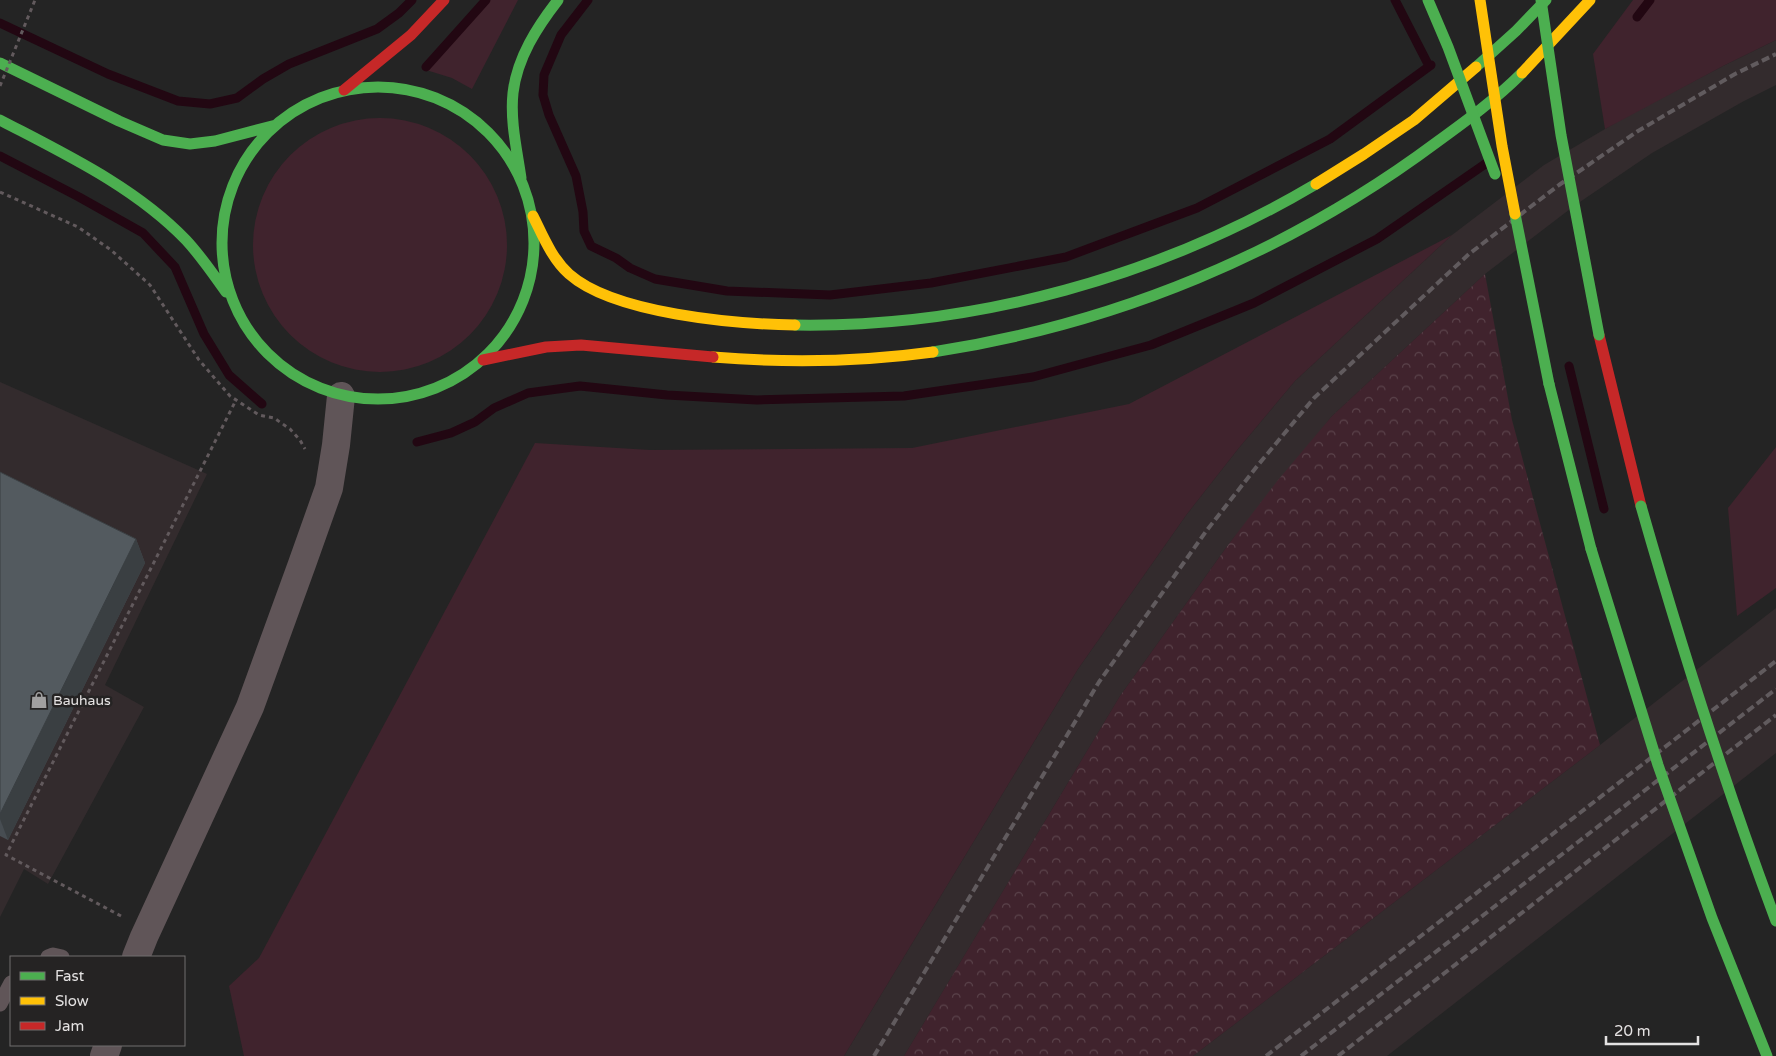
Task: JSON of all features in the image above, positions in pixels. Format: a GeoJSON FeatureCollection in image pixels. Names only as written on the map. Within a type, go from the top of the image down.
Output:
{"type":"FeatureCollection","features":[{"type":"Feature","properties":{"kind":"main road"},"geometry":{"type":"LineString","coordinates":[[344,90],[411,35],[444,0]]}},
{"type":"Feature","properties":{"kind":"main road"},"geometry":{"type":"LineString","coordinates":[[521,178],[513,94],[517,72],[527,45],[546,14],[558,0]]}},
{"type":"Feature","properties":{"kind":"main road"},"geometry":{"type":"LineString","coordinates":[[1428,0],[1448,48],[1520,242]]}},
{"type":"Feature","properties":{"kind":"main road"},"geometry":{"type":"LineString","coordinates":[[1480,0],[1502,146],[1520,242],[1549,384],[1591,549],[1658,766],[1712,918],[1767,1056]]}},
{"type":"Feature","properties":{"kind":"main road"},"geometry":{"type":"LineString","coordinates":[[1541,0],[1560,135],[1584,260],[1599,334],[1641,506],[1673,620],[1718,761],[1776,921]]}},
{"type":"Feature","properties":{"kind":"main road"},"geometry":{"type":"LineString","coordinates":[[533,216],[548,246],[571,275],[589,287],[618,299],[687,316],[746,325],[779,326],[917,319],[985,308],[1058,292],[1133,269],[1204,242],[1280,204],[1339,171],[1415,119],[1478,66],[1530,18],[1546,0]]}},
{"type":"Feature","properties":{"kind":"main road"},"geometry":{"type":"LineString","coordinates":[[483,360],[532,349],[568,345],[597,345],[714,358],[844,360],[894,357],[957,348],[1079,322],[1158,296],[1211,274],[1284,240],[1351,203],[1426,152],[1509,86],[1562,33],[1590,0]]}},
{"type":"Feature","properties":{"kind":"main road"},"geometry":{"type":"LineString","coordinates":[[0,63],[119,121],[163,140],[190,144],[215,141],[276,125]]}},
{"type":"Feature","properties":{"kind":"main road"},"geometry":{"type":"LineString","coordinates":[[370,87],[397,88],[423,93],[448,103],[471,117],[491,134],[508,155],[521,178],[533,216],[535,242],[533,268],[527,294],[516,318],[483,360],[463,375],[441,387],[417,395],[392,399],[366,399],[341,396],[295,376],[275,361],[257,343],[243,322],[232,300],[224,274],[223,219],[241,167],[257,145],[276,125],[296,110],[320,98],[344,90],[370,87]]}},
{"type":"Feature","properties":{"kind":"main road"},"geometry":{"type":"LineString","coordinates":[[0,120],[79,163],[127,193],[157,215],[195,250],[232,300]]}},
{"type":"Feature","properties":{"kind":"street"},"geometry":{"type":"LineString","coordinates":[[136,956],[250,707],[296,582],[329,488],[341,396]]}},
{"type":"Feature","properties":{"kind":"lane"},"geometry":{"type":"LineString","coordinates":[[0,1004],[10,985]]}},
{"type":"Feature","properties":{"kind":"path"},"geometry":{"type":"LineString","coordinates":[[0,86],[35,0]]}},
{"type":"Feature","properties":{"kind":"path"},"geometry":{"type":"LineString","coordinates":[[0,192],[78,227],[111,250],[150,285],[199,360],[230,396],[260,415],[274,418],[290,428],[300,440],[306,452]]}},
{"type":"Feature","properties":{"kind":"path"},"geometry":{"type":"LineString","coordinates":[[128,920],[6,855],[236,400]]}},
{"type":"Feature","properties":{"kind":"shaded area"},"geometry":{"type":"Polygon","coordinates":[[[1776,40],[1776,85],[1652,153],[1574,206],[1485,274],[1332,416],[1228,545],[1120,696],[904,1056],[844,1056],[1078,669],[1187,514],[1295,381],[1452,235],[1544,165],[1627,116],[1776,40]]]}},
{"type":"Feature","properties":{"kind":"shaded area"},"geometry":{"type":"Polygon","coordinates":[[[0,382],[207,474],[105,685],[144,707],[48,884],[24,869],[0,917],[0,382]]]}},
{"type":"Feature","properties":{"kind":"shaded area"},"geometry":{"type":"Polygon","coordinates":[[[1776,608],[1776,753],[1387,1056],[1193,1056],[1600,745],[1776,608]]]}},
{"type":"Feature","properties":{"kind":"green space"},"geometry":{"type":"Polygon","coordinates":[[[488,0],[518,0],[472,89],[452,78],[423,69],[488,0]]]}},
{"type":"Feature","properties":{"kind":"green space"},"geometry":{"type":"Polygon","coordinates":[[[1633,0],[1776,0],[1776,40],[1605,129],[1593,54],[1633,0]]]}},
{"type":"Feature","properties":{"kind":"green space"},"geometry":{"type":"Polygon","coordinates":[[[380,118],[417,123],[451,139],[470,155],[486,174],[502,208],[507,245],[502,282],[486,316],[470,335],[451,351],[417,367],[380,372],[343,367],[309,351],[290,335],[274,316],[258,282],[253,245],[258,208],[274,174],[290,155],[309,139],[343,123],[380,118]]]}},
{"type":"Feature","properties":{"kind":"green space"},"geometry":{"type":"Polygon","coordinates":[[[1452,235],[1295,381],[1187,514],[1078,669],[844,1056],[244,1056],[229,986],[259,958],[535,443],[650,450],[912,448],[1129,404],[1452,235]]]}},
{"type":"Feature","properties":{"kind":"green space"},"geometry":{"type":"Polygon","coordinates":[[[1485,274],[1512,420],[1600,745],[1193,1056],[904,1056],[1120,696],[1228,545],[1278,480],[1332,416],[1485,274]]]}},
{"type":"Feature","properties":{"kind":"green space"},"geometry":{"type":"Polygon","coordinates":[[[1776,447],[1776,588],[1737,616],[1728,508],[1776,447]]]}},
{"type":"Feature","properties":{"kind":"building","name":"Bauhaus"},"geometry":{"type":"Polygon","coordinates":[[[0,472],[136,539],[0,814],[0,472]]]}},
{"type":"Feature","properties":{"kind":"waterway"},"geometry":{"type":"LineString","coordinates":[[0,23],[108,74],[178,101],[210,104],[237,98],[263,79],[289,64],[377,29],[399,13],[412,0]]}},
{"type":"Feature","properties":{"kind":"waterway"},"geometry":{"type":"LineString","coordinates":[[426,67],[486,0]]}},
{"type":"Feature","properties":{"kind":"waterway"},"geometry":{"type":"LineString","coordinates":[[588,0],[561,35],[544,75],[543,95],[549,115],[576,176],[583,212],[584,231],[591,246],[616,258],[630,268],[655,279],[727,291],[830,295],[931,283],[1066,257],[1197,208],[1330,139],[1431,65]]}},
{"type":"Feature","properties":{"kind":"waterway"},"geometry":{"type":"LineString","coordinates":[[1395,0],[1429,66]]}},
{"type":"Feature","properties":{"kind":"waterway"},"geometry":{"type":"LineString","coordinates":[[1637,17],[1650,0]]}},
{"type":"Feature","properties":{"kind":"waterway"},"geometry":{"type":"LineString","coordinates":[[0,156],[143,233],[175,267],[204,334],[229,375],[262,404]]}},
{"type":"Feature","properties":{"kind":"waterway"},"geometry":{"type":"LineString","coordinates":[[417,442],[451,433],[475,422],[494,408],[528,393],[580,386],[667,395],[757,400],[904,396],[1033,377],[1151,345],[1254,303],[1377,239],[1488,162]]}},
{"type":"Feature","properties":{"kind":"waterway"},"geometry":{"type":"LineString","coordinates":[[1569,366],[1604,509]]}},
{"type":"Feature","properties":{"kind":"railway"},"geometry":{"type":"LineString","coordinates":[[874,1056],[1099,682],[1207,530],[1314,398],[1469,254],[1559,185],[1638,131],[1735,74],[1776,54]]}},
{"type":"Feature","properties":{"kind":"railway"},"geometry":{"type":"LineString","coordinates":[[1266,1056],[1776,661]]}},
{"type":"Feature","properties":{"kind":"railway"},"geometry":{"type":"LineString","coordinates":[[1301,1056],[1776,689]]}},
{"type":"Feature","properties":{"kind":"railway"},"geometry":{"type":"LineString","coordinates":[[1338,1056],[1776,715]]}},
{"type":"Feature","properties":{"kind":"traffic: fast"},"geometry":{"type":"LineString","coordinates":[[521,178],[512,114],[515,80],[523,55],[558,0]]}},
{"type":"Feature","properties":{"kind":"traffic: fast"},"geometry":{"type":"LineString","coordinates":[[1428,0],[1448,47],[1495,174]]}},
{"type":"Feature","properties":{"kind":"traffic: fast"},"geometry":{"type":"LineString","coordinates":[[1541,0],[1561,135],[1599,335]]}},
{"type":"Feature","properties":{"kind":"traffic: fast"},"geometry":{"type":"LineString","coordinates":[[1476,67],[1516,31],[1546,0]]}},
{"type":"Feature","properties":{"kind":"traffic: fast"},"geometry":{"type":"LineString","coordinates":[[0,63],[119,121],[163,140],[190,144],[215,141],[276,125]]}},
{"type":"Feature","properties":{"kind":"traffic: fast"},"geometry":{"type":"LineString","coordinates":[[933,352],[1001,339],[1068,323],[1134,303],[1198,278],[1260,250],[1321,218],[1380,182],[1470,118],[1522,73]]}},
{"type":"Feature","properties":{"kind":"traffic: fast"},"geometry":{"type":"LineString","coordinates":[[363,87],[393,87],[423,93],[452,105],[489,132],[508,156],[522,183],[531,212],[534,243],[531,274],[522,303],[508,330],[489,354],[452,381],[423,393],[393,399],[363,399],[333,393],[304,381],[279,364],[257,342],[240,317],[228,288],[222,258],[222,228],[228,198],[240,169],[257,144],[279,122],[304,105],[333,93],[363,87]]}},
{"type":"Feature","properties":{"kind":"traffic: fast"},"geometry":{"type":"LineString","coordinates":[[0,120],[98,173],[145,204],[186,240],[226,292]]}},
{"type":"Feature","properties":{"kind":"traffic: fast"},"geometry":{"type":"LineString","coordinates":[[795,325],[863,324],[931,317],[999,306],[1065,290],[1131,270],[1195,245],[1257,217],[1316,184]]}},
{"type":"Feature","properties":{"kind":"traffic: fast"},"geometry":{"type":"LineString","coordinates":[[1515,214],[1549,384]]}},
{"type":"Feature","properties":{"kind":"traffic: fast"},"geometry":{"type":"LineString","coordinates":[[1549,384],[1591,549]]}},
{"type":"Feature","properties":{"kind":"traffic: fast"},"geometry":{"type":"LineString","coordinates":[[1641,506],[1704,715],[1776,921]]}},
{"type":"Feature","properties":{"kind":"traffic: fast"},"geometry":{"type":"LineString","coordinates":[[1591,549],[1658,765],[1712,918],[1767,1056]]}},
{"type":"Feature","properties":{"kind":"traffic: slow"},"geometry":{"type":"LineString","coordinates":[[1480,0],[1502,146],[1515,214]]}},
{"type":"Feature","properties":{"kind":"traffic: slow"},"geometry":{"type":"LineString","coordinates":[[1522,73],[1590,0]]}},
{"type":"Feature","properties":{"kind":"traffic: slow"},"geometry":{"type":"LineString","coordinates":[[1316,184],[1414,120],[1476,67]]}},
{"type":"Feature","properties":{"kind":"traffic: slow"},"geometry":{"type":"LineString","coordinates":[[533,216],[548,247],[563,268],[589,288],[615,299],[677,314],[709,319],[795,325]]}},
{"type":"Feature","properties":{"kind":"traffic: slow"},"geometry":{"type":"LineString","coordinates":[[713,357],[768,360],[851,360],[933,352]]}},
{"type":"Feature","properties":{"kind":"traffic: jam"},"geometry":{"type":"LineString","coordinates":[[344,90],[411,35],[444,0]]}},
{"type":"Feature","properties":{"kind":"traffic: jam"},"geometry":{"type":"LineString","coordinates":[[1599,335],[1641,506]]}},
{"type":"Feature","properties":{"kind":"traffic: jam"},"geometry":{"type":"LineString","coordinates":[[483,360],[546,347],[581,345],[713,357]]}},
{"type":"Feature","properties":{"kind":"place","name":"Bauhaus"},"geometry":{"type":"Point","coordinates":[39,700]}}]}
